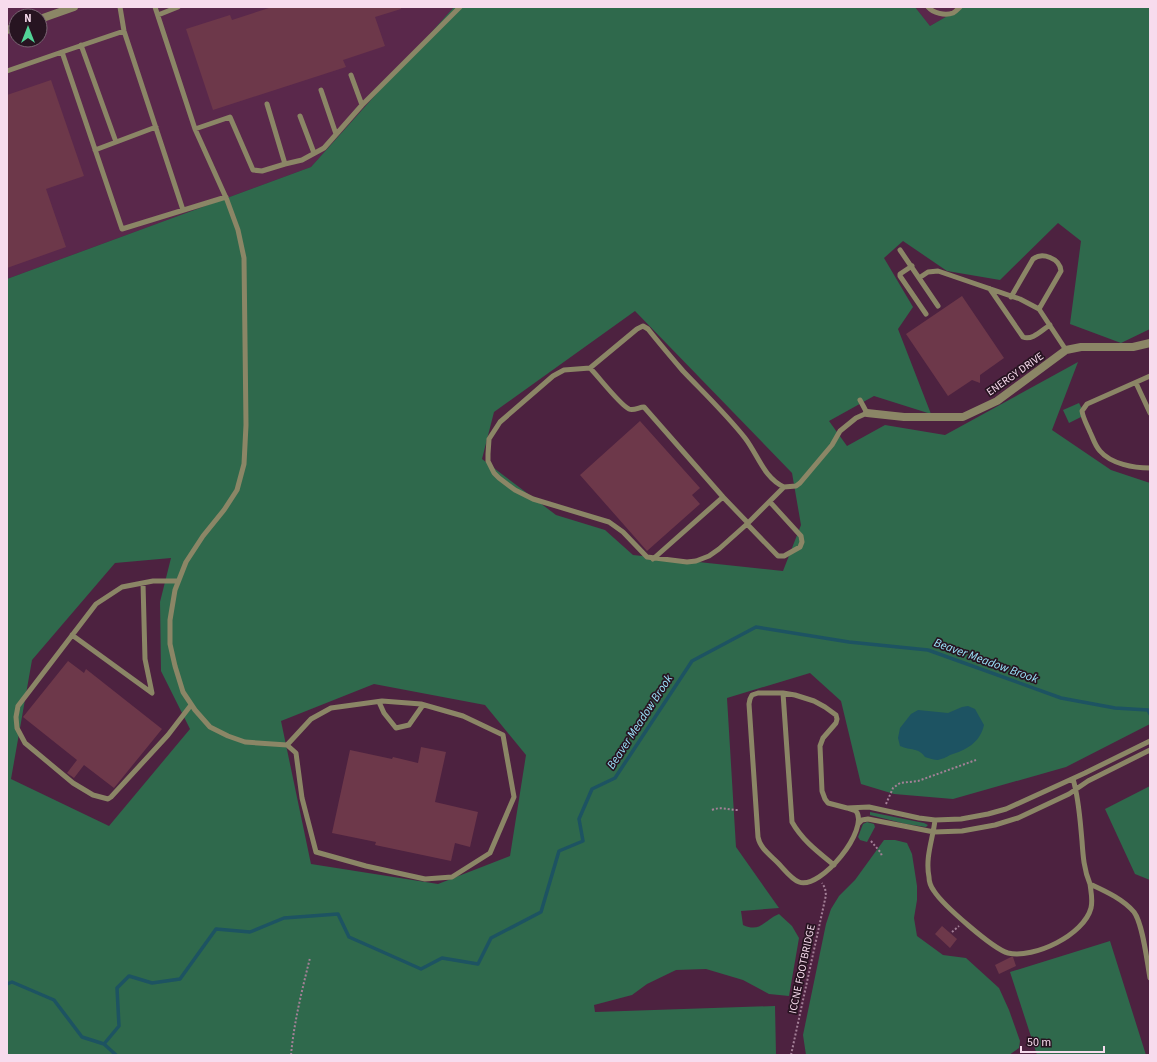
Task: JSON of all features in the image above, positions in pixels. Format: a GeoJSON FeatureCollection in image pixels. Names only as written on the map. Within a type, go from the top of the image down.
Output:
{"type":"FeatureCollection","features":[{"type":"Feature","properties":{"kind":"street"},"geometry":{"type":"LineString","coordinates":[[48,16],[74,7]]}},
{"type":"Feature","properties":{"kind":"street","name":"ENERGY DRIVE"},"geometry":{"type":"LineString","coordinates":[[866,413],[904,417],[957,418],[968,416],[1003,397],[1066,350],[1081,346],[1133,347],[1150,343]]}},
{"type":"Feature","properties":{"kind":"lane"},"geometry":{"type":"LineString","coordinates":[[120,7],[124,31],[183,210]]}},
{"type":"Feature","properties":{"kind":"lane"},"geometry":{"type":"LineString","coordinates":[[155,7],[195,129],[226,197],[238,230],[244,258],[246,425],[244,464],[237,490],[186,562],[174,590],[170,620],[170,644],[174,666],[183,692],[191,705],[210,727],[245,742],[287,745],[296,753],[302,798],[316,852],[366,866],[425,879],[452,877],[490,853],[514,797],[503,735],[462,716],[424,705],[379,702],[331,708],[311,719],[287,745]]}},
{"type":"Feature","properties":{"kind":"lane"},"geometry":{"type":"LineString","coordinates":[[158,15],[178,7]]}},
{"type":"Feature","properties":{"kind":"lane"},"geometry":{"type":"LineString","coordinates":[[195,129],[230,117],[253,170],[262,171],[302,160],[324,148],[362,105],[460,7]]}},
{"type":"Feature","properties":{"kind":"lane"},"geometry":{"type":"LineString","coordinates":[[928,7],[930,10],[946,14],[953,13],[960,7]]}},
{"type":"Feature","properties":{"kind":"lane"},"geometry":{"type":"LineString","coordinates":[[7,72],[124,31]]}},
{"type":"Feature","properties":{"kind":"lane"},"geometry":{"type":"LineString","coordinates":[[81,46],[116,142]]}},
{"type":"Feature","properties":{"kind":"lane"},"geometry":{"type":"LineString","coordinates":[[62,52],[122,230],[226,197]]}},
{"type":"Feature","properties":{"kind":"lane"},"geometry":{"type":"LineString","coordinates":[[351,75],[362,105]]}},
{"type":"Feature","properties":{"kind":"lane"},"geometry":{"type":"LineString","coordinates":[[321,90],[336,134]]}},
{"type":"Feature","properties":{"kind":"lane"},"geometry":{"type":"LineString","coordinates":[[267,104],[286,164]]}},
{"type":"Feature","properties":{"kind":"lane"},"geometry":{"type":"LineString","coordinates":[[300,116],[314,153]]}},
{"type":"Feature","properties":{"kind":"lane"},"geometry":{"type":"LineString","coordinates":[[95,150],[156,128]]}},
{"type":"Feature","properties":{"kind":"lane"},"geometry":{"type":"LineString","coordinates":[[900,250],[938,306]]}},
{"type":"Feature","properties":{"kind":"lane"},"geometry":{"type":"LineString","coordinates":[[1011,297],[1033,259],[1037,256],[1045,255],[1058,262],[1061,271],[1039,309]]}},
{"type":"Feature","properties":{"kind":"lane"},"geometry":{"type":"LineString","coordinates":[[912,266],[900,276],[926,314]]}},
{"type":"Feature","properties":{"kind":"lane"},"geometry":{"type":"LineString","coordinates":[[919,278],[928,272],[938,271],[1020,299],[1039,309],[1066,350]]}},
{"type":"Feature","properties":{"kind":"lane"},"geometry":{"type":"LineString","coordinates":[[990,289],[1023,337],[1031,338],[1050,325]]}},
{"type":"Feature","properties":{"kind":"lane"},"geometry":{"type":"LineString","coordinates":[[784,488],[767,474],[745,439],[646,327],[640,327],[637,329],[590,368],[564,370],[558,373],[504,418],[495,428],[488,445],[488,461],[494,473],[515,490],[533,499],[609,522],[623,532],[645,556],[653,559],[687,562],[701,560],[709,556],[719,549],[784,488],[796,486],[800,483],[832,445],[840,430],[856,418],[866,413],[860,400]]}},
{"type":"Feature","properties":{"kind":"lane"},"geometry":{"type":"LineString","coordinates":[[590,368],[612,393],[628,408],[634,409],[644,407],[723,497],[778,556],[784,556],[800,547],[802,542],[801,536],[770,502]]}},
{"type":"Feature","properties":{"kind":"lane"},"geometry":{"type":"LineString","coordinates":[[1150,376],[1087,404],[1083,408],[1082,414],[1097,447],[1104,455],[1120,463],[1150,468]]}},
{"type":"Feature","properties":{"kind":"lane"},"geometry":{"type":"LineString","coordinates":[[1136,383],[1150,413]]}},
{"type":"Feature","properties":{"kind":"lane"},"geometry":{"type":"LineString","coordinates":[[653,559],[723,497]]}},
{"type":"Feature","properties":{"kind":"lane"},"geometry":{"type":"LineString","coordinates":[[178,581],[153,581],[122,587],[96,604],[18,706],[16,717],[17,728],[25,743],[73,784],[93,795],[108,798],[111,797],[168,736],[191,705]]}},
{"type":"Feature","properties":{"kind":"lane"},"geometry":{"type":"LineString","coordinates":[[72,635],[152,693],[145,659],[144,583]]}},
{"type":"Feature","properties":{"kind":"lane"},"geometry":{"type":"LineString","coordinates":[[783,693],[792,822],[797,831],[834,866]]}},
{"type":"Feature","properties":{"kind":"lane"},"geometry":{"type":"LineString","coordinates":[[783,693],[804,697],[831,711],[837,717],[836,723],[821,742],[822,791],[825,800],[828,803],[847,808],[858,813],[859,818],[850,844],[834,866],[817,877],[804,883],[797,881],[763,849],[758,837],[750,699],[754,694],[783,693]]}},
{"type":"Feature","properties":{"kind":"lane"},"geometry":{"type":"LineString","coordinates":[[379,702],[384,713],[396,728],[409,725],[424,705]]}},
{"type":"Feature","properties":{"kind":"lane"},"geometry":{"type":"LineString","coordinates":[[847,808],[869,807],[908,816],[935,820],[975,817],[998,812],[1025,802],[1085,774],[1150,741]]}},
{"type":"Feature","properties":{"kind":"lane"},"geometry":{"type":"LineString","coordinates":[[858,824],[862,820],[868,819],[934,832],[962,831],[1005,822],[1076,790],[1088,780],[1150,750]]}},
{"type":"Feature","properties":{"kind":"lane"},"geometry":{"type":"LineString","coordinates":[[935,820],[934,832],[929,848],[928,862],[928,877],[933,890],[948,906],[989,942],[1002,951],[1008,953],[1019,953],[1039,949],[1062,941],[1076,931],[1086,919],[1091,907],[1092,899],[1090,884],[1084,865],[1080,816],[1073,779]]}},
{"type":"Feature","properties":{"kind":"lane"},"geometry":{"type":"LineString","coordinates":[[1090,884],[1125,903],[1136,916],[1150,978]]}},
{"type":"Feature","properties":{"kind":"path"},"geometry":{"type":"LineString","coordinates":[[885,807],[893,788],[900,783],[918,781],[976,760]]}},
{"type":"Feature","properties":{"kind":"path"},"geometry":{"type":"LineString","coordinates":[[712,810],[719,807],[730,810],[738,810]]}},
{"type":"Feature","properties":{"kind":"path"},"geometry":{"type":"LineString","coordinates":[[871,841],[881,853],[882,857]]}},
{"type":"Feature","properties":{"kind":"path","name":"ICCNE FOOTBRIDGE"},"geometry":{"type":"LineString","coordinates":[[791,1055],[825,902],[826,891],[817,877]]}},
{"type":"Feature","properties":{"kind":"path"},"geometry":{"type":"LineString","coordinates":[[952,932],[959,925]]}},
{"type":"Feature","properties":{"kind":"path"},"geometry":{"type":"LineString","coordinates":[[291,1055],[299,1001],[310,958]]}},
{"type":"Feature","properties":{"kind":"shaded area"},"geometry":{"type":"Polygon","coordinates":[[[7,7],[454,7],[311,167],[7,279],[7,7]]]}},
{"type":"Feature","properties":{"kind":"shaded area"},"geometry":{"type":"Polygon","coordinates":[[[915,7],[963,7],[930,26],[915,7]]]}},
{"type":"Feature","properties":{"kind":"green space"},"geometry":{"type":"Polygon","coordinates":[[[454,7],[915,7],[930,26],[963,7],[1150,7],[1150,329],[1121,343],[1070,324],[1081,241],[1058,223],[1000,280],[947,271],[903,241],[884,258],[913,307],[898,329],[931,414],[874,396],[829,421],[847,446],[885,425],[945,435],[1078,362],[1052,430],[1111,470],[1150,483],[1150,724],[1066,767],[953,799],[894,794],[861,784],[841,701],[810,673],[727,698],[736,847],[779,908],[741,911],[743,925],[754,928],[758,927],[779,914],[792,926],[799,938],[789,996],[769,994],[743,980],[706,969],[676,970],[647,984],[632,995],[594,1005],[595,1012],[775,1006],[776,1055],[7,1055],[7,279],[311,167],[454,7]],[[635,311],[494,412],[482,459],[556,515],[605,530],[633,555],[783,571],[801,525],[792,473],[635,311]],[[171,558],[115,563],[32,660],[11,779],[109,826],[190,729],[161,671],[160,602],[171,558]],[[374,684],[281,721],[311,864],[438,884],[510,856],[526,755],[485,705],[374,684]]]}},
{"type":"Feature","properties":{"kind":"green space"},"geometry":{"type":"Polygon","coordinates":[[[1079,403],[1085,415],[1069,423],[1063,410],[1079,403]]]}},
{"type":"Feature","properties":{"kind":"green space"},"geometry":{"type":"Polygon","coordinates":[[[1150,786],[1150,880],[1135,874],[1105,809],[1150,786]]]}},
{"type":"Feature","properties":{"kind":"green space"},"geometry":{"type":"Polygon","coordinates":[[[870,812],[928,825],[926,827],[906,824],[870,815],[870,812]]]}},
{"type":"Feature","properties":{"kind":"green space"},"geometry":{"type":"Polygon","coordinates":[[[867,822],[874,824],[875,827],[867,842],[860,840],[858,837],[863,824],[867,822]]]}},
{"type":"Feature","properties":{"kind":"green space"},"geometry":{"type":"Polygon","coordinates":[[[884,840],[895,840],[907,843],[912,854],[917,886],[917,900],[914,918],[917,936],[943,955],[966,958],[999,988],[1020,1041],[1019,1048],[1009,1055],[806,1055],[803,1035],[826,924],[831,909],[839,896],[855,880],[884,840]]]}},
{"type":"Feature","properties":{"kind":"green space"},"geometry":{"type":"Polygon","coordinates":[[[1110,941],[1146,1055],[1037,1055],[1010,972],[1110,941]]]}},
{"type":"Feature","properties":{"kind":"water"},"geometry":{"type":"Polygon","coordinates":[[[968,706],[975,709],[984,725],[976,741],[962,751],[938,760],[925,757],[917,750],[900,746],[898,738],[900,728],[911,714],[918,710],[948,713],[968,706]]]}},
{"type":"Feature","properties":{"kind":"building"},"geometry":{"type":"Polygon","coordinates":[[[272,7],[401,7],[401,9],[375,17],[385,46],[343,60],[346,67],[213,110],[186,29],[230,15],[232,20],[272,7]]]}},
{"type":"Feature","properties":{"kind":"building"},"geometry":{"type":"Polygon","coordinates":[[[51,80],[84,176],[46,189],[66,247],[7,268],[7,95],[51,80]]]}},
{"type":"Feature","properties":{"kind":"building"},"geometry":{"type":"Polygon","coordinates":[[[962,296],[1004,358],[980,375],[980,383],[972,380],[948,396],[906,334],[962,296]]]}},
{"type":"Feature","properties":{"kind":"building"},"geometry":{"type":"Polygon","coordinates":[[[640,421],[700,488],[692,495],[700,504],[647,551],[580,475],[640,421]]]}},
{"type":"Feature","properties":{"kind":"building"},"geometry":{"type":"Polygon","coordinates":[[[68,661],[84,673],[86,669],[162,729],[114,788],[84,765],[74,778],[67,773],[77,760],[23,717],[68,661]]]}},
{"type":"Feature","properties":{"kind":"building"},"geometry":{"type":"Polygon","coordinates":[[[421,747],[446,752],[435,802],[478,812],[470,847],[455,843],[451,861],[375,845],[376,842],[332,833],[350,750],[418,763],[421,747]]]}},
{"type":"Feature","properties":{"kind":"building"},"geometry":{"type":"Polygon","coordinates":[[[942,926],[957,939],[950,948],[935,934],[942,926]]]}},
{"type":"Feature","properties":{"kind":"building"},"geometry":{"type":"Polygon","coordinates":[[[1013,957],[1016,966],[999,974],[995,965],[1013,957]]]}},
{"type":"Feature","properties":{"kind":"waterway","name":"Beaver Meadow Brook"},"geometry":{"type":"LineString","coordinates":[[7,984],[12,982],[54,1000],[82,1037],[104,1044],[119,1026],[117,988],[129,976],[152,983],[180,979],[216,929],[250,932],[284,918],[338,914],[349,937],[421,969],[442,958],[478,964],[491,938],[541,912],[559,851],[583,841],[579,819],[592,789],[615,778],[692,661],[756,627],[849,642],[928,650],[1061,698],[1115,708],[1148,710],[1150,714]]}},
{"type":"Feature","properties":{"kind":"waterway"},"geometry":{"type":"LineString","coordinates":[[104,1044],[116,1055]]}}]}
